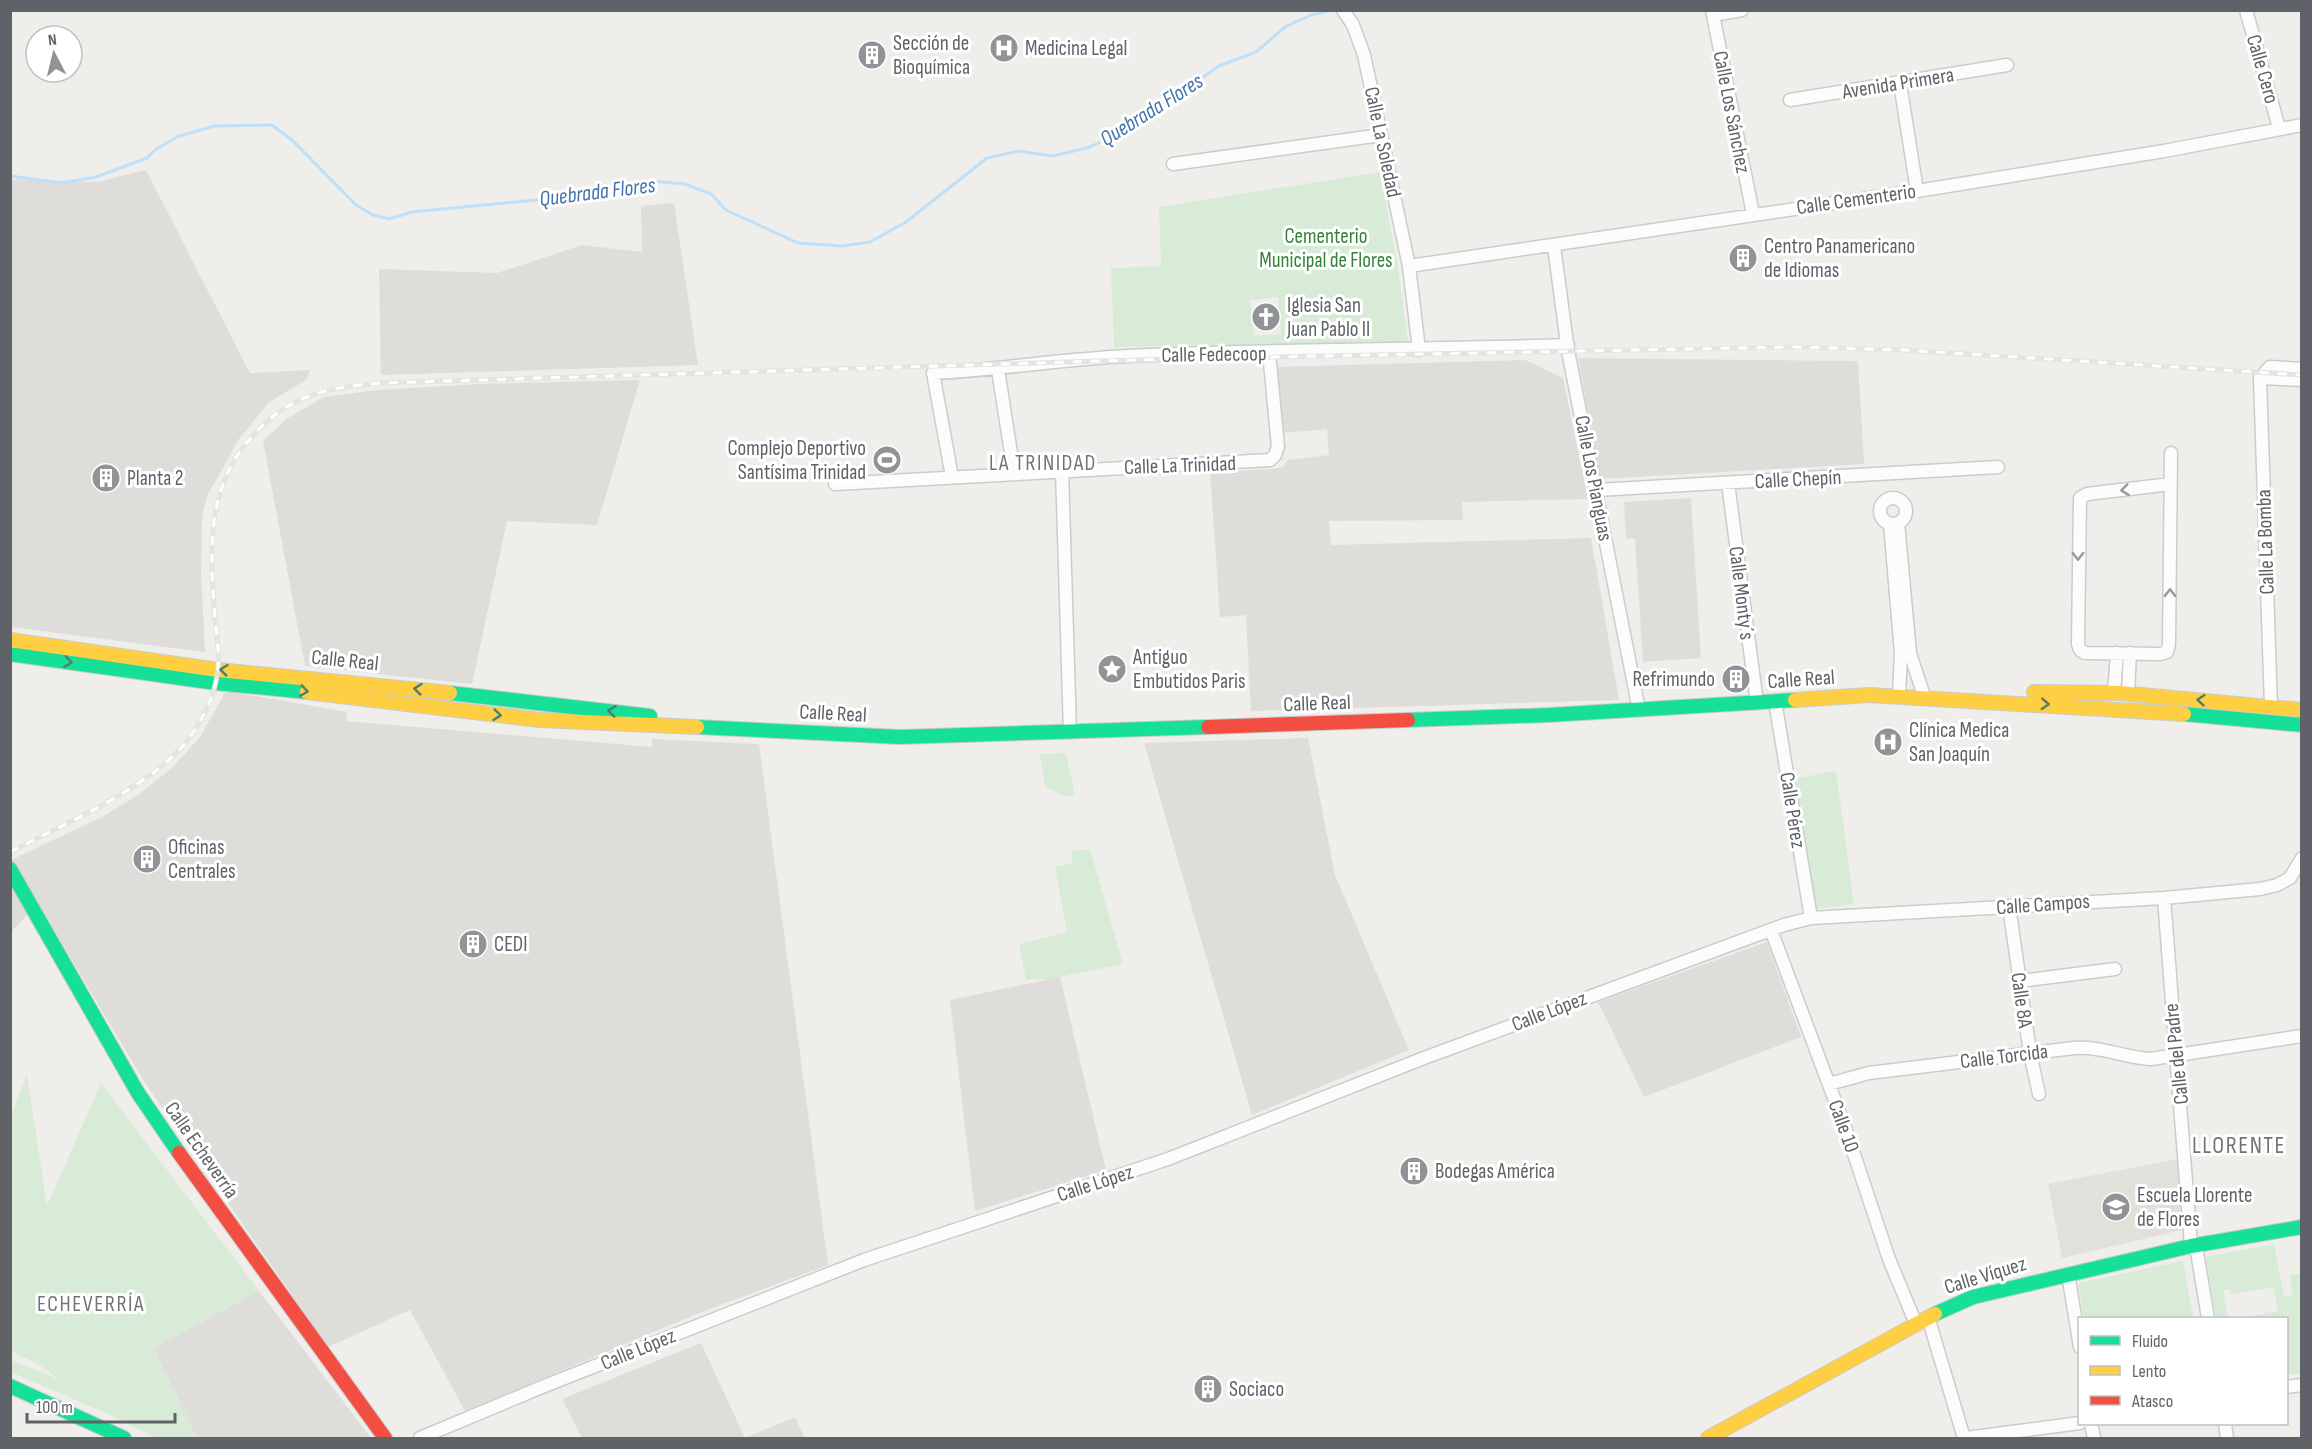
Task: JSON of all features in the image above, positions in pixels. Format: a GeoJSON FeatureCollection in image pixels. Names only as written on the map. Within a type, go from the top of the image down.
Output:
{"type":"FeatureCollection","features":[{"type":"Feature","properties":{"kind":"main road","name":"Calle Real"},"geometry":{"type":"LineString","coordinates":[[10,640],[218,670],[586,708],[711,728]]}},
{"type":"Feature","properties":{"kind":"main road"},"geometry":{"type":"LineString","coordinates":[[10,645],[101,652]]}},
{"type":"Feature","properties":{"kind":"main road","name":"Calle Real"},"geometry":{"type":"LineString","coordinates":[[10,654],[216,683],[285,689],[384,703],[540,720],[900,737],[1639,710],[1775,701],[2032,692],[2121,694],[2301,710]]}},
{"type":"Feature","properties":{"kind":"main road","name":"Calle Real"},"geometry":{"type":"LineString","coordinates":[[1924,696],[2212,716],[2301,725]]}},
{"type":"Feature","properties":{"kind":"main road"},"geometry":{"type":"LineString","coordinates":[[504,698],[540,720],[551,714],[586,708]]}},
{"type":"Feature","properties":{"kind":"main road"},"geometry":{"type":"LineString","coordinates":[[2212,716],[2240,711],[2262,712],[2271,706],[2278,714],[2301,720]]}},
{"type":"Feature","properties":{"kind":"main road","name":"Calle Echeverría"},"geometry":{"type":"LineString","coordinates":[[10,869],[138,1093],[207,1195],[385,1438]]}},
{"type":"Feature","properties":{"kind":"main road","name":"Calle Víquez"},"geometry":{"type":"LineString","coordinates":[[1708,1438],[1853,1361],[1922,1321],[1973,1297],[2194,1246],[2301,1227]]}},
{"type":"Feature","properties":{"kind":"main road"},"geometry":{"type":"LineString","coordinates":[[10,1386],[124,1438]]}},
{"type":"Feature","properties":{"kind":"main road"},"geometry":{"type":"LineString","coordinates":[[10,1400],[97,1438]]}},
{"type":"Feature","properties":{"kind":"street","name":"Calle La Soledad"},"geometry":{"type":"LineString","coordinates":[[1343,10],[1353,25],[1364,55],[1409,266],[1419,350]]}},
{"type":"Feature","properties":{"kind":"street"},"geometry":{"type":"LineString","coordinates":[[1713,13],[1742,10]]}},
{"type":"Feature","properties":{"kind":"street","name":"Calle Cero"},"geometry":{"type":"LineString","coordinates":[[2246,10],[2279,128]]}},
{"type":"Feature","properties":{"kind":"street","name":"Calle Los Sánchez"},"geometry":{"type":"LineString","coordinates":[[1713,13],[1753,214]]}},
{"type":"Feature","properties":{"kind":"street","name":"Avenida Primera"},"geometry":{"type":"LineString","coordinates":[[1790,100],[2007,65]]}},
{"type":"Feature","properties":{"kind":"street"},"geometry":{"type":"LineString","coordinates":[[1900,83],[1917,191]]}},
{"type":"Feature","properties":{"kind":"street","name":"Calle Cementerio"},"geometry":{"type":"LineString","coordinates":[[1409,266],[1917,191],[2164,151],[2301,125]]}},
{"type":"Feature","properties":{"kind":"street"},"geometry":{"type":"LineString","coordinates":[[1173,164],[1381,135]]}},
{"type":"Feature","properties":{"kind":"street","name":"Calle Los Pianguas"},"geometry":{"type":"LineString","coordinates":[[1554,246],[1568,345],[1639,710]]}},
{"type":"Feature","properties":{"kind":"street","name":"Calle Fedecoop"},"geometry":{"type":"LineString","coordinates":[[952,477],[933,373],[998,370],[1049,361],[1090,358],[1568,345]]}},
{"type":"Feature","properties":{"kind":"street","name":"Calle La Trinidad"},"geometry":{"type":"LineString","coordinates":[[1062,470],[1270,460],[1278,447],[1269,352]]}},
{"type":"Feature","properties":{"kind":"street"},"geometry":{"type":"LineString","coordinates":[[2301,369],[2270,367],[2262,373],[2260,378],[2301,380]]}},
{"type":"Feature","properties":{"kind":"street"},"geometry":{"type":"LineString","coordinates":[[998,370],[1014,472]]}},
{"type":"Feature","properties":{"kind":"street","name":"Calle La Bomba"},"geometry":{"type":"LineString","coordinates":[[2260,378],[2271,706]]}},
{"type":"Feature","properties":{"kind":"street"},"geometry":{"type":"LineString","coordinates":[[2171,453],[2171,484],[2169,644],[2167,652],[2160,654],[2085,653],[2080,651],[2078,644],[2080,498],[2087,494],[2171,484]]}},
{"type":"Feature","properties":{"kind":"street","name":"Calle Chepín"},"geometry":{"type":"LineString","coordinates":[[1598,490],[1998,467]]}},
{"type":"Feature","properties":{"kind":"street"},"geometry":{"type":"LineString","coordinates":[[835,484],[1062,470],[1070,732]]}},
{"type":"Feature","properties":{"kind":"street","name":"Calle Monty´s"},"geometry":{"type":"LineString","coordinates":[[1728,483],[1757,703]]}},
{"type":"Feature","properties":{"kind":"street"},"geometry":{"type":"LineString","coordinates":[[1894,524],[1906,653],[1899,696]]}},
{"type":"Feature","properties":{"kind":"street"},"geometry":{"type":"LineString","coordinates":[[1906,653],[1924,696]]}},
{"type":"Feature","properties":{"kind":"street"},"geometry":{"type":"LineString","coordinates":[[2116,653],[2121,694]]}},
{"type":"Feature","properties":{"kind":"street"},"geometry":{"type":"LineString","coordinates":[[2121,694],[2130,653]]}},
{"type":"Feature","properties":{"kind":"street","name":"Calle Pérez"},"geometry":{"type":"LineString","coordinates":[[1775,701],[1811,918]]}},
{"type":"Feature","properties":{"kind":"street","name":"Calle Campos"},"geometry":{"type":"LineString","coordinates":[[1771,930],[1811,918],[2164,898],[2277,885],[2295,873],[2301,858]]}},
{"type":"Feature","properties":{"kind":"street","name":"Calle del Padre"},"geometry":{"type":"LineString","coordinates":[[2164,898],[2170,995],[2178,1054],[2194,1246],[2208,1317]]}},
{"type":"Feature","properties":{"kind":"street","name":"Calle 8A"},"geometry":{"type":"LineString","coordinates":[[2009,906],[2030,1053],[2039,1094]]}},
{"type":"Feature","properties":{"kind":"street","name":"Calle 10"},"geometry":{"type":"LineString","coordinates":[[1771,930],[1829,1084],[1889,1259],[1922,1321],[1965,1438]]}},
{"type":"Feature","properties":{"kind":"street","name":"Calle López"},"geometry":{"type":"LineString","coordinates":[[420,1438],[542,1386],[864,1260],[1168,1159],[1424,1058],[1771,930]]}},
{"type":"Feature","properties":{"kind":"street"},"geometry":{"type":"LineString","coordinates":[[2020,981],[2115,969]]}},
{"type":"Feature","properties":{"kind":"street","name":"Calle Torcida"},"geometry":{"type":"LineString","coordinates":[[1829,1084],[1869,1073],[2030,1053],[2090,1047],[2140,1059],[2301,1036]]}},
{"type":"Feature","properties":{"kind":"street"},"geometry":{"type":"LineString","coordinates":[[2068,1274],[2078,1340]]}},
{"type":"Feature","properties":{"kind":"street"},"geometry":{"type":"LineString","coordinates":[[1965,1438],[2078,1423]]}},
{"type":"Feature","properties":{"kind":"shaded area"},"geometry":{"type":"Polygon","coordinates":[[[146,170],[250,373],[310,370],[306,380],[268,403],[239,439],[207,496],[202,517],[201,573],[205,652],[11,627],[11,179],[97,182],[146,170]]]}},
{"type":"Feature","properties":{"kind":"shaded area"},"geometry":{"type":"Polygon","coordinates":[[[674,203],[698,365],[381,375],[379,269],[497,273],[582,245],[642,252],[641,206],[674,203]]]}},
{"type":"Feature","properties":{"kind":"shaded area"},"geometry":{"type":"Polygon","coordinates":[[[1578,358],[1858,361],[1864,464],[1600,479],[1578,358]]]}},
{"type":"Feature","properties":{"kind":"shaded area"},"geometry":{"type":"Polygon","coordinates":[[[1525,360],[1563,378],[1588,499],[1462,502],[1463,520],[1329,521],[1331,545],[1591,538],[1619,700],[1251,711],[1246,615],[1220,617],[1210,472],[1271,469],[1283,467],[1288,460],[1329,455],[1327,429],[1283,433],[1276,367],[1525,360]]]}},
{"type":"Feature","properties":{"kind":"shaded area"},"geometry":{"type":"Polygon","coordinates":[[[640,380],[597,525],[507,521],[472,684],[305,666],[263,441],[288,418],[324,397],[377,390],[479,384],[640,380]]]}},
{"type":"Feature","properties":{"kind":"shaded area"},"geometry":{"type":"Polygon","coordinates":[[[1691,498],[1701,658],[1643,662],[1635,539],[1626,538],[1624,502],[1691,498]]]}},
{"type":"Feature","properties":{"kind":"shaded area"},"geometry":{"type":"Polygon","coordinates":[[[226,691],[347,712],[346,721],[652,747],[652,739],[759,744],[828,1265],[704,1311],[465,1411],[410,1310],[328,1347],[145,1083],[38,903],[11,932],[11,860],[102,817],[138,795],[172,768],[200,737],[226,691]]]}},
{"type":"Feature","properties":{"kind":"shaded area"},"geometry":{"type":"Polygon","coordinates":[[[1308,738],[1335,875],[1409,1050],[1252,1115],[1144,743],[1308,738]]]}},
{"type":"Feature","properties":{"kind":"shaded area"},"geometry":{"type":"Polygon","coordinates":[[[1767,942],[1801,1037],[1644,1097],[1598,1002],[1767,942]]]}},
{"type":"Feature","properties":{"kind":"shaded area"},"geometry":{"type":"Polygon","coordinates":[[[1060,977],[1106,1170],[975,1211],[950,1000],[1060,977]]]}},
{"type":"Feature","properties":{"kind":"shaded area","name":"Escuela Llorente de Flores"},"geometry":{"type":"Polygon","coordinates":[[[2178,1159],[2182,1230],[2062,1258],[2048,1184],[2178,1159]]]}},
{"type":"Feature","properties":{"kind":"shaded area"},"geometry":{"type":"Polygon","coordinates":[[[259,1291],[371,1438],[197,1438],[153,1348],[259,1291]]]}},
{"type":"Feature","properties":{"kind":"shaded area"},"geometry":{"type":"Polygon","coordinates":[[[701,1343],[745,1438],[582,1438],[562,1399],[701,1343]]]}},
{"type":"Feature","properties":{"kind":"shaded area"},"geometry":{"type":"Polygon","coordinates":[[[795,1417],[805,1438],[745,1438],[795,1417]]]}},
{"type":"Feature","properties":{"kind":"green space","name":"Cementerio Municipal de Flores"},"geometry":{"type":"Polygon","coordinates":[[[1380,172],[1398,268],[1408,342],[1114,347],[1111,268],[1161,266],[1159,207],[1380,172]],[[1278,297],[1250,300],[1254,336],[1281,334],[1278,297]]]}},
{"type":"Feature","properties":{"kind":"green space"},"geometry":{"type":"Polygon","coordinates":[[[1066,753],[1075,795],[1064,796],[1045,787],[1040,754],[1066,753]]]}},
{"type":"Feature","properties":{"kind":"green space"},"geometry":{"type":"Polygon","coordinates":[[[1836,771],[1854,904],[1813,909],[1794,779],[1836,771]]]}},
{"type":"Feature","properties":{"kind":"green space"},"geometry":{"type":"Polygon","coordinates":[[[1090,849],[1123,964],[1050,979],[1026,980],[1019,944],[1067,932],[1055,867],[1073,863],[1071,851],[1090,849]]]}},
{"type":"Feature","properties":{"kind":"green space"},"geometry":{"type":"Polygon","coordinates":[[[27,1075],[47,1206],[101,1083],[259,1291],[153,1348],[197,1438],[155,1438],[117,1418],[11,1372],[11,1360],[60,1380],[38,1364],[11,1351],[11,1115],[27,1075]]]}},
{"type":"Feature","properties":{"kind":"green space"},"geometry":{"type":"Polygon","coordinates":[[[2274,1244],[2284,1296],[2292,1295],[2290,1275],[2301,1274],[2301,1373],[2288,1375],[2288,1317],[2246,1317],[2278,1311],[2273,1287],[2231,1295],[2229,1289],[2223,1290],[2228,1317],[2216,1317],[2206,1257],[2274,1244]]]}},
{"type":"Feature","properties":{"kind":"green space"},"geometry":{"type":"Polygon","coordinates":[[[2183,1261],[2193,1317],[2084,1317],[2078,1283],[2183,1261]]]}},
{"type":"Feature","properties":{"kind":"waterway","name":"Quebrada Flores"},"geometry":{"type":"LineString","coordinates":[[10,176],[62,183],[96,177],[147,158],[156,149],[179,136],[215,126],[272,125],[293,141],[356,205],[373,215],[389,219],[412,212],[546,199],[650,181],[685,184],[711,194],[726,210],[798,243],[842,246],[870,242],[906,222],[987,158],[1019,151],[1053,156],[1090,147],[1131,127],[1219,66],[1256,52],[1285,27],[1311,15],[1328,11]]}},
{"type":"Feature","properties":{"kind":"railway"},"geometry":{"type":"LineString","coordinates":[[10,852],[84,815],[136,785],[179,750],[194,731],[210,701],[218,666],[212,547],[218,500],[225,478],[236,458],[265,423],[294,403],[325,391],[380,383],[1167,359],[1790,347],[1904,350],[2302,375]]}},
{"type":"Feature","properties":{"kind":"traffic: fast"},"geometry":{"type":"LineString","coordinates":[[10,654],[216,683],[307,692]]}},
{"type":"Feature","properties":{"kind":"traffic: fast"},"geometry":{"type":"LineString","coordinates":[[450,693],[650,716]]}},
{"type":"Feature","properties":{"kind":"traffic: fast"},"geometry":{"type":"LineString","coordinates":[[1408,720],[1549,715],[1795,700]]}},
{"type":"Feature","properties":{"kind":"traffic: fast"},"geometry":{"type":"LineString","coordinates":[[2184,714],[2302,725]]}},
{"type":"Feature","properties":{"kind":"traffic: fast"},"geometry":{"type":"LineString","coordinates":[[697,727],[900,737],[1208,727]]}},
{"type":"Feature","properties":{"kind":"traffic: fast"},"geometry":{"type":"LineString","coordinates":[[10,869],[138,1093],[179,1153]]}},
{"type":"Feature","properties":{"kind":"traffic: fast"},"geometry":{"type":"LineString","coordinates":[[1935,1314],[1973,1297],[2191,1246],[2302,1227]]}},
{"type":"Feature","properties":{"kind":"traffic: fast"},"geometry":{"type":"LineString","coordinates":[[10,1386],[124,1438]]}},
{"type":"Feature","properties":{"kind":"traffic: slow"},"geometry":{"type":"LineString","coordinates":[[10,640],[218,670],[450,693]]}},
{"type":"Feature","properties":{"kind":"traffic: slow"},"geometry":{"type":"LineString","coordinates":[[307,692],[540,720],[697,727]]}},
{"type":"Feature","properties":{"kind":"traffic: slow"},"geometry":{"type":"LineString","coordinates":[[2034,692],[2120,693],[2302,710]]}},
{"type":"Feature","properties":{"kind":"traffic: slow"},"geometry":{"type":"LineString","coordinates":[[1795,700],[1869,695],[2184,714]]}},
{"type":"Feature","properties":{"kind":"traffic: slow"},"geometry":{"type":"LineString","coordinates":[[1708,1438],[1935,1314]]}},
{"type":"Feature","properties":{"kind":"traffic: jam"},"geometry":{"type":"LineString","coordinates":[[1208,727],[1408,720]]}},
{"type":"Feature","properties":{"kind":"traffic: jam"},"geometry":{"type":"LineString","coordinates":[[179,1153],[385,1438]]}},
{"type":"Feature","properties":{"kind":"place","name":"Medicina Legal"},"geometry":{"type":"Point","coordinates":[1004,48]}},
{"type":"Feature","properties":{"kind":"place","name":"Sección de Bioquímica"},"geometry":{"type":"Point","coordinates":[872,55]}},
{"type":"Feature","properties":{"kind":"place","name":"Centro Panamericano de Idiomas"},"geometry":{"type":"Point","coordinates":[1743,258]}},
{"type":"Feature","properties":{"kind":"place","name":"Iglesia San Juan Pablo II"},"geometry":{"type":"Point","coordinates":[1266,317]}},
{"type":"Feature","properties":{"kind":"place","name":"Complejo Deportivo Santísima Trinidad"},"geometry":{"type":"Point","coordinates":[887,460]}},
{"type":"Feature","properties":{"kind":"place","name":"Planta 2"},"geometry":{"type":"Point","coordinates":[106,478]}},
{"type":"Feature","properties":{"kind":"place","name":"Antiguo Embutidos Paris"},"geometry":{"type":"Point","coordinates":[1112,669]}},
{"type":"Feature","properties":{"kind":"place","name":"Refrimundo"},"geometry":{"type":"Point","coordinates":[1736,679]}},
{"type":"Feature","properties":{"kind":"place","name":"Clínica Medica San Joaquín"},"geometry":{"type":"Point","coordinates":[1888,742]}},
{"type":"Feature","properties":{"kind":"place","name":"Oficinas Centrales"},"geometry":{"type":"Point","coordinates":[147,859]}},
{"type":"Feature","properties":{"kind":"place","name":"CEDI"},"geometry":{"type":"Point","coordinates":[473,944]}},
{"type":"Feature","properties":{"kind":"place","name":"Bodegas América"},"geometry":{"type":"Point","coordinates":[1414,1171]}},
{"type":"Feature","properties":{"kind":"place","name":"Escuela Llorente de Flores"},"geometry":{"type":"Point","coordinates":[2116,1207]}},
{"type":"Feature","properties":{"kind":"place","name":"Sociaco"},"geometry":{"type":"Point","coordinates":[1208,1389]}},
{"type":"Feature","properties":{"kind":"district","name":"LA TRINIDAD"},"geometry":{"type":"Point","coordinates":[1043,462]}},
{"type":"Feature","properties":{"kind":"district","name":"LLORENTE"},"geometry":{"type":"Point","coordinates":[2239,1145]}},
{"type":"Feature","properties":{"kind":"district","name":"ECHEVERRÍA"},"geometry":{"type":"Point","coordinates":[91,1303]}}]}
